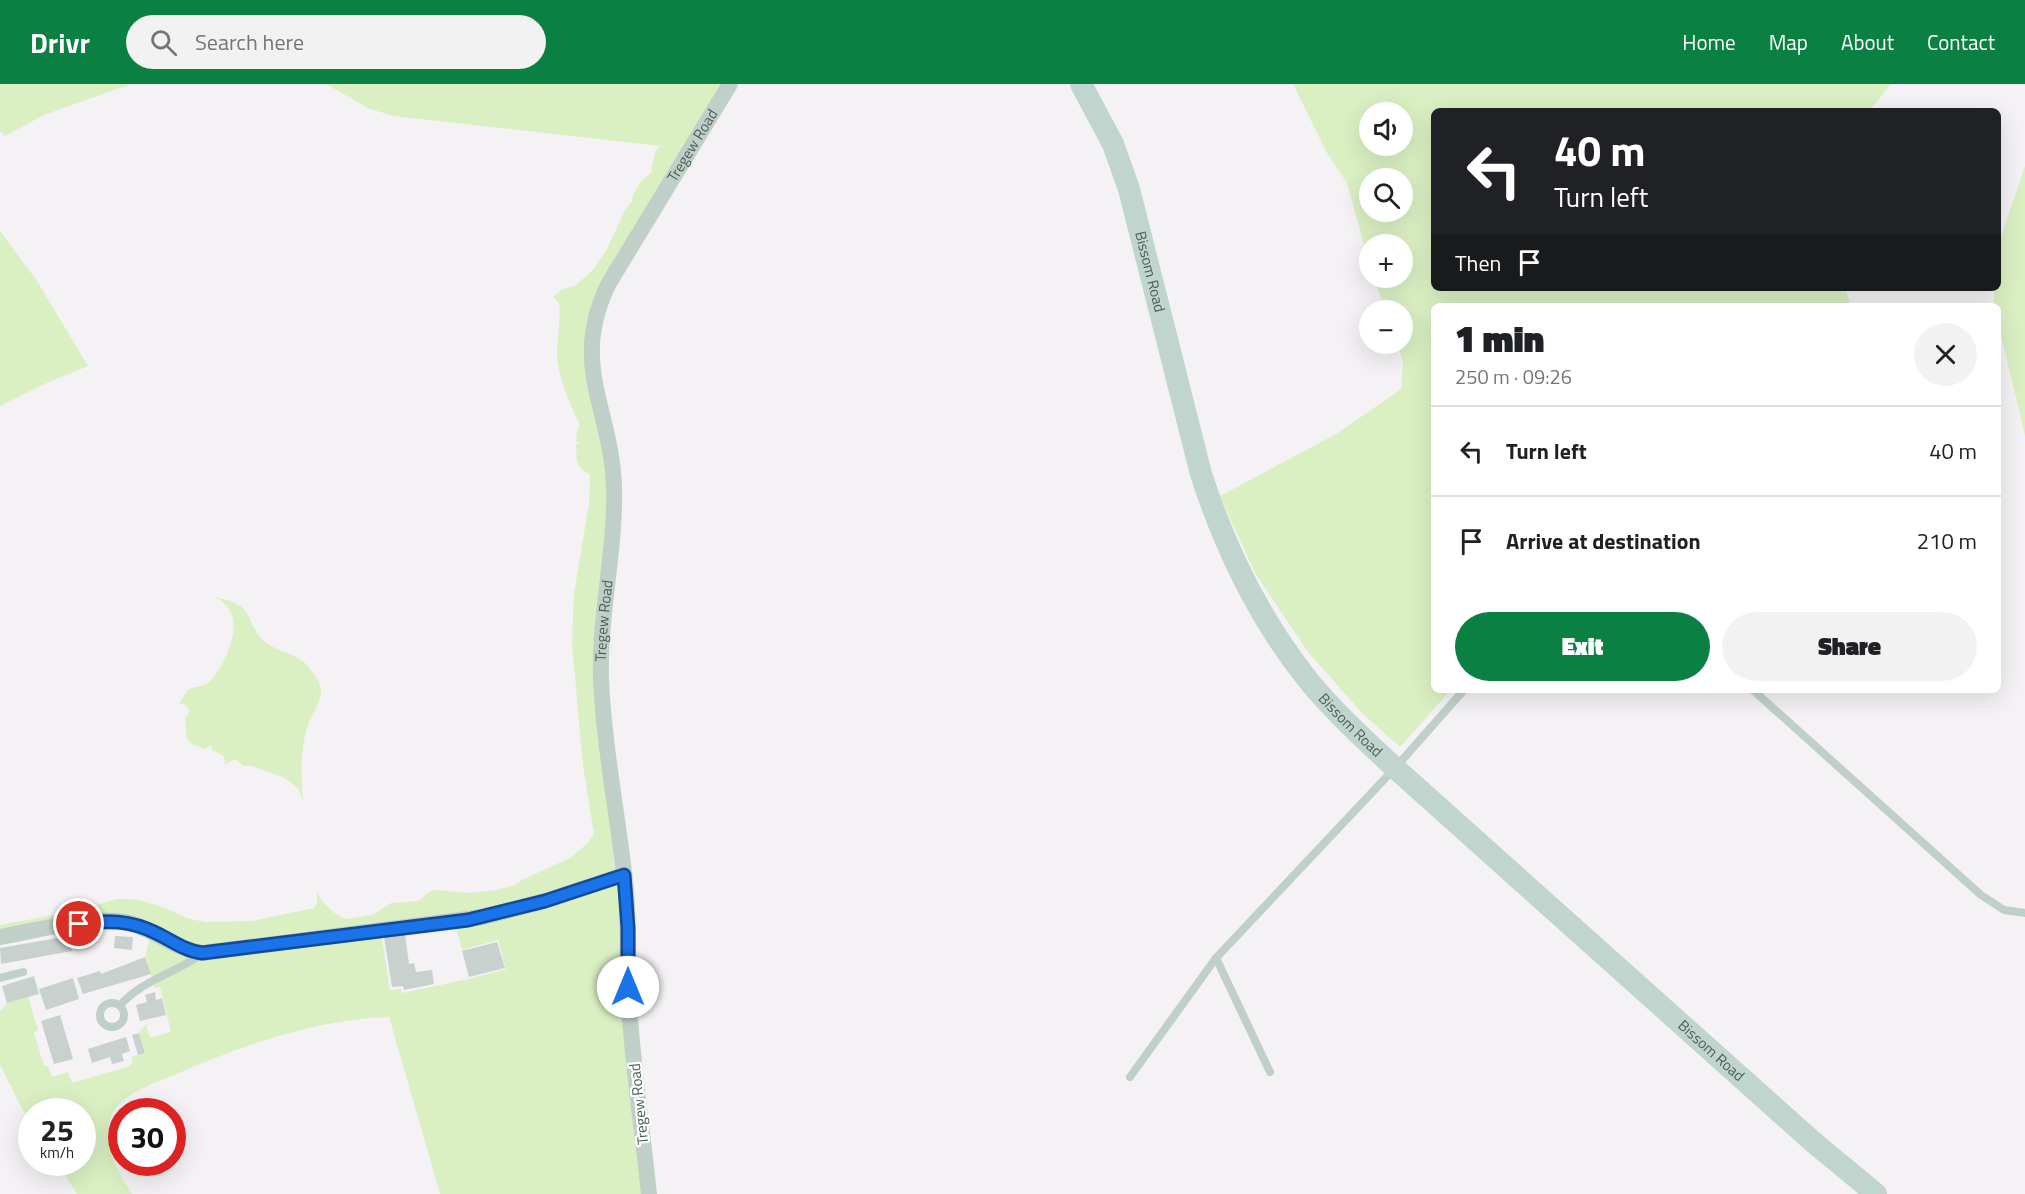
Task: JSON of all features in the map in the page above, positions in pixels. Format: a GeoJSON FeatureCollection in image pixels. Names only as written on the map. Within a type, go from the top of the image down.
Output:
{"type":"FeatureCollection","features":[{"type":"Feature","properties":{"kind":"street","name":"Tregew Road"},"geometry":{"type":"LineString","coordinates":[[650,1194],[630,1009],[624,875],[611,785],[601,677],[602,631],[613,520],[614,483],[592,371],[592,334],[596,313],[609,283],[730,84]]}},
{"type":"Feature","properties":{"kind":"street","name":"Bissom Road"},"geometry":{"type":"LineString","coordinates":[[1081,84],[1113,144],[1129,189],[1213,512],[1245,581],[1290,657],[1331,706],[1395,768],[1812,1141],[1876,1194]]}},
{"type":"Feature","properties":{"kind":"street"},"geometry":{"type":"LineString","coordinates":[[0,937],[91,922],[120,921],[154,932],[190,951],[202,953],[468,920],[536,903],[624,875]]}},
{"type":"Feature","properties":{"kind":"lane"},"geometry":{"type":"LineString","coordinates":[[1130,1077],[1216,958],[1395,768],[1461,693]]}},
{"type":"Feature","properties":{"kind":"lane"},"geometry":{"type":"LineString","coordinates":[[1756,693],[1982,895],[2004,910],[2025,913]]}},
{"type":"Feature","properties":{"kind":"lane"},"geometry":{"type":"LineString","coordinates":[[120,1005],[143,985],[187,965],[202,953]]}},
{"type":"Feature","properties":{"kind":"lane"},"geometry":{"type":"LineString","coordinates":[[1216,958],[1270,1072]]}},
{"type":"Feature","properties":{"kind":"lane"},"geometry":{"type":"LineString","coordinates":[[0,978],[23,972]]}},
{"type":"Feature","properties":{"kind":"green space"},"geometry":{"type":"Polygon","coordinates":[[[0,84],[131,84],[44,115],[5,136],[0,131],[0,84]]]}},
{"type":"Feature","properties":{"kind":"green space"},"geometry":{"type":"Polygon","coordinates":[[[326,84],[729,84],[593,321],[610,460],[601,637],[649,1194],[440,1194],[389,1017],[333,1023],[279,1036],[252,1044],[156,1082],[126,1098],[108,1098],[108,1176],[121,1176],[132,1194],[77,1194],[65,1176],[96,1176],[96,1098],[18,1098],[18,1100],[0,1065],[0,1012],[7,1003],[28,997],[38,1030],[34,1033],[44,1066],[48,1066],[52,1077],[68,1072],[72,1083],[130,1066],[133,1062],[131,1057],[145,1052],[139,1033],[146,1024],[150,1038],[171,1032],[160,987],[155,988],[145,957],[151,932],[133,925],[0,935],[0,925],[76,911],[116,899],[134,899],[160,906],[190,919],[206,922],[252,921],[314,908],[317,904],[317,892],[332,911],[348,919],[372,915],[391,903],[418,901],[435,890],[468,893],[515,885],[570,858],[588,843],[594,834],[583,766],[572,644],[574,593],[589,504],[590,478],[577,461],[576,444],[580,443],[576,441],[580,425],[560,372],[557,354],[559,303],[553,297],[563,289],[575,286],[593,270],[607,249],[641,181],[651,173],[655,152],[660,146],[394,116],[370,109],[326,84]],[[454,921],[381,932],[390,990],[401,989],[402,993],[506,969],[498,940],[462,950],[454,921]]]}},
{"type":"Feature","properties":{"kind":"green space"},"geometry":{"type":"Polygon","coordinates":[[[1293,84],[1891,84],[1871,108],[1431,108],[1431,291],[1846,291],[1850,303],[1431,303],[1431,693],[1448,693],[1400,747],[1363,714],[1308,652],[1255,573],[1220,496],[1338,433],[1401,389],[1403,361],[1401,354],[1413,354],[1413,300],[1382,300],[1377,288],[1413,288],[1413,234],[1361,234],[1347,183],[1327,153],[1293,84]]]}},
{"type":"Feature","properties":{"kind":"green space"},"geometry":{"type":"Polygon","coordinates":[[[2025,166],[2025,436],[2001,335],[2001,303],[1994,303],[1994,291],[2001,291],[2001,236],[2025,166]]]}},
{"type":"Feature","properties":{"kind":"green space"},"geometry":{"type":"Polygon","coordinates":[[[0,231],[37,281],[88,366],[0,406],[0,231]]]}},
{"type":"Feature","properties":{"kind":"green space"},"geometry":{"type":"Polygon","coordinates":[[[215,597],[242,607],[263,640],[304,662],[319,682],[320,699],[307,728],[303,746],[303,801],[298,788],[285,778],[252,766],[243,766],[236,759],[225,764],[224,756],[212,750],[211,745],[205,749],[192,744],[187,739],[185,720],[190,710],[184,704],[179,704],[188,690],[207,684],[220,667],[230,647],[232,617],[225,604],[215,597]]]}},
{"type":"Feature","properties":{"kind":"building"},"geometry":{"type":"Polygon","coordinates":[[[405,934],[409,964],[414,963],[416,972],[432,970],[434,984],[404,990],[403,986],[392,987],[384,937],[405,934]]]}},
{"type":"Feature","properties":{"kind":"building"},"geometry":{"type":"Polygon","coordinates":[[[69,936],[72,951],[1,964],[0,948],[69,936]]]}},
{"type":"Feature","properties":{"kind":"building"},"geometry":{"type":"Polygon","coordinates":[[[115,936],[133,937],[132,950],[114,948],[115,936]]]}},
{"type":"Feature","properties":{"kind":"building"},"geometry":{"type":"Polygon","coordinates":[[[497,942],[505,968],[469,977],[462,951],[497,942]]]}},
{"type":"Feature","properties":{"kind":"building"},"geometry":{"type":"Polygon","coordinates":[[[145,957],[151,974],[83,994],[77,978],[100,971],[101,974],[145,957]]]}},
{"type":"Feature","properties":{"kind":"building"},"geometry":{"type":"Polygon","coordinates":[[[34,976],[39,994],[7,1003],[2,986],[34,976]]]}},
{"type":"Feature","properties":{"kind":"building"},"geometry":{"type":"Polygon","coordinates":[[[73,978],[79,999],[46,1010],[39,989],[73,978]]]}},
{"type":"Feature","properties":{"kind":"building"},"geometry":{"type":"Polygon","coordinates":[[[155,992],[156,1000],[162,998],[166,1015],[140,1021],[136,1005],[147,1002],[145,995],[155,992]]]}},
{"type":"Feature","properties":{"kind":"building"},"geometry":{"type":"Polygon","coordinates":[[[60,1015],[73,1059],[54,1064],[41,1021],[60,1015]]]}},
{"type":"Feature","properties":{"kind":"building"},"geometry":{"type":"Polygon","coordinates":[[[139,1033],[145,1053],[138,1055],[132,1035],[139,1033]]]}},
{"type":"Feature","properties":{"kind":"building"},"geometry":{"type":"Polygon","coordinates":[[[126,1037],[130,1051],[122,1054],[124,1061],[112,1064],[110,1057],[92,1063],[88,1049],[126,1037]]]}},
{"type":"Feature","properties":{"kind":"route"},"geometry":{"type":"LineString","coordinates":[[79,924],[99,921],[126,922],[154,932],[190,951],[202,953],[468,920],[545,901],[624,875],[628,928],[628,987]]}}]}
